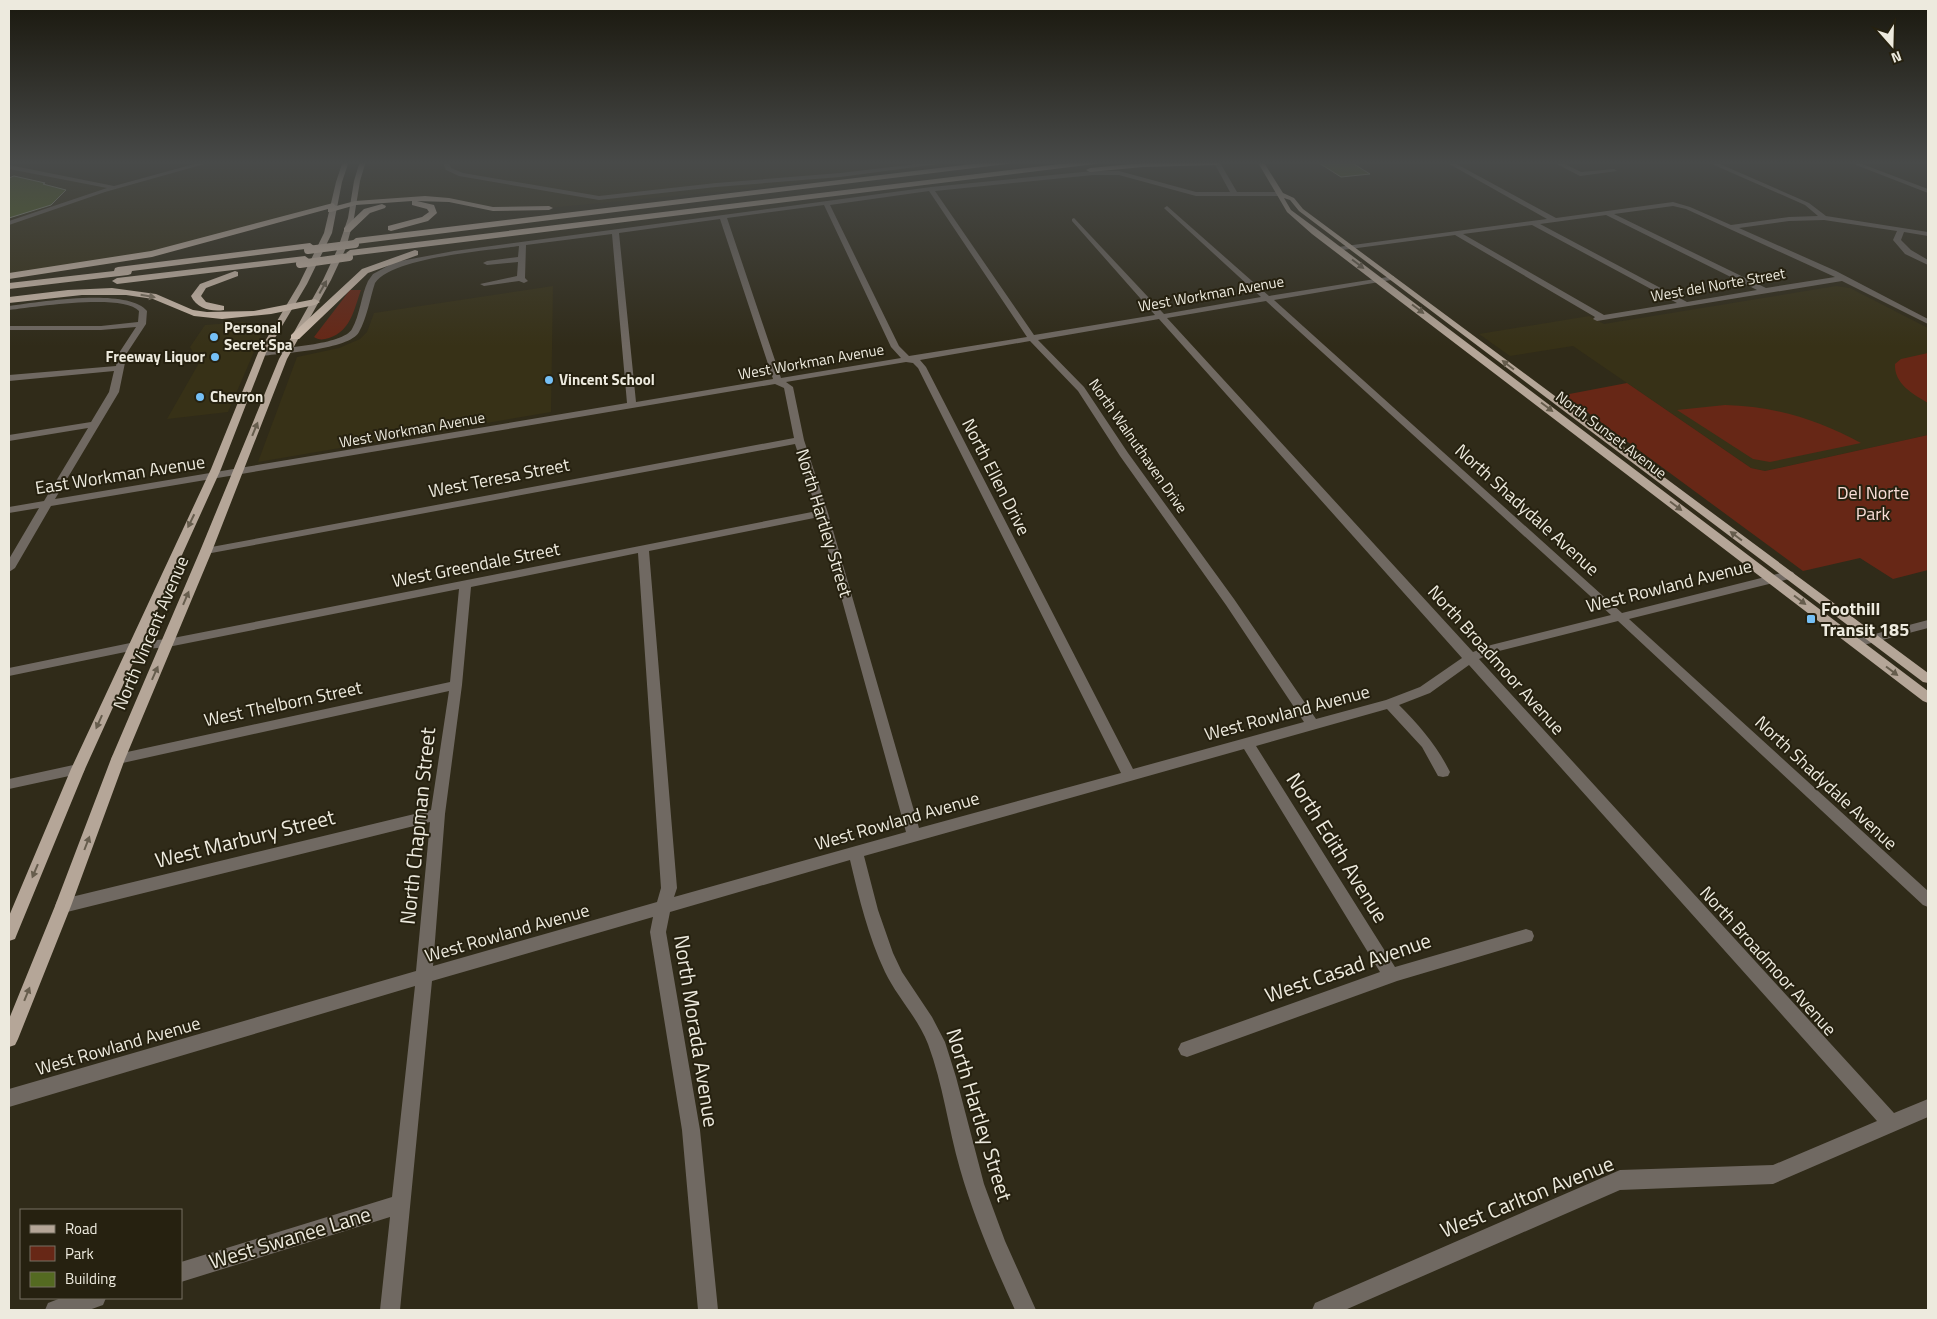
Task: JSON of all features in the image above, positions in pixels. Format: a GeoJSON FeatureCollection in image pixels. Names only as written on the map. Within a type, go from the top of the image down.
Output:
{"type":"FeatureCollection","features":[{"type":"Feature","properties":{"kind":"highway"},"geometry":{"type":"LineString","coordinates":[[9,276],[152,254],[275,223]]}},
{"type":"Feature","properties":{"kind":"highway"},"geometry":{"type":"LineString","coordinates":[[352,244],[362,223]]}},
{"type":"Feature","properties":{"kind":"highway"},"geometry":{"type":"LineString","coordinates":[[352,244],[414,223]]}},
{"type":"Feature","properties":{"kind":"highway"},"geometry":{"type":"LineString","coordinates":[[9,295],[352,244],[519,223]]}},
{"type":"Feature","properties":{"kind":"highway"},"geometry":{"type":"LineString","coordinates":[[9,290],[306,252],[352,244],[531,223]]}},
{"type":"Feature","properties":{"kind":"highway"},"geometry":{"type":"LineString","coordinates":[[352,244],[538,223]]}},
{"type":"Feature","properties":{"kind":"highway"},"geometry":{"type":"LineString","coordinates":[[352,244],[444,245],[477,238],[600,223]]}},
{"type":"Feature","properties":{"kind":"highway"},"geometry":{"type":"LineString","coordinates":[[295,337],[366,271],[401,257],[621,223]]}},
{"type":"Feature","properties":{"kind":"highway"},"geometry":{"type":"LineString","coordinates":[[9,276],[306,252]]}},
{"type":"Feature","properties":{"kind":"highway"},"geometry":{"type":"LineString","coordinates":[[9,284],[306,252]]}},
{"type":"Feature","properties":{"kind":"highway"},"geometry":{"type":"LineString","coordinates":[[294,300],[283,303],[224,308],[203,305],[197,301],[196,296],[203,286],[223,277],[306,252]]}},
{"type":"Feature","properties":{"kind":"highway"},"geometry":{"type":"LineString","coordinates":[[9,300],[78,293],[124,292],[155,296],[196,314],[216,315],[287,309],[315,302]]}},
{"type":"Feature","properties":{"kind":"main road","name":"North Vincent Avenue"},"geometry":{"type":"LineString","coordinates":[[9,934],[12,919],[78,769],[212,477],[262,353],[294,300],[320,250],[328,233],[330,223]]}},
{"type":"Feature","properties":{"kind":"main road","name":"North Vincent Avenue"},"geometry":{"type":"LineString","coordinates":[[9,1039],[63,906],[118,759],[206,551],[286,351],[315,302],[342,248],[352,244],[354,223]]}},
{"type":"Feature","properties":{"kind":"main road","name":"North Sunset Avenue"},"geometry":{"type":"LineString","coordinates":[[1305,223],[1928,698]]}},
{"type":"Feature","properties":{"kind":"main road","name":"North Sunset Avenue"},"geometry":{"type":"LineString","coordinates":[[1317,223],[1928,679]]}},
{"type":"Feature","properties":{"kind":"street"},"geometry":{"type":"LineString","coordinates":[[9,228],[25,223]]}},
{"type":"Feature","properties":{"kind":"street"},"geometry":{"type":"LineString","coordinates":[[262,353],[286,351],[337,342],[354,332],[370,284],[376,276],[386,270],[418,259],[522,243],[680,223]]}},
{"type":"Feature","properties":{"kind":"street","name":"North Hartley Street"},"geometry":{"type":"LineString","coordinates":[[725,223],[778,382],[788,387],[799,440],[823,513],[914,836]]}},
{"type":"Feature","properties":{"kind":"street","name":"North Ellen Drive"},"geometry":{"type":"LineString","coordinates":[[835,223],[895,347],[908,360],[916,361],[922,367],[1128,775]]}},
{"type":"Feature","properties":{"kind":"street","name":"North Walnuthaven Drive"},"geometry":{"type":"LineString","coordinates":[[954,223],[1032,338],[1081,389],[1124,454],[1230,602],[1313,725]]}},
{"type":"Feature","properties":{"kind":"street","name":"North Broadmoor Avenue"},"geometry":{"type":"LineString","coordinates":[[1076,223],[1892,1124]]}},
{"type":"Feature","properties":{"kind":"street","name":"North Shadydale Avenue"},"geometry":{"type":"LineString","coordinates":[[1183,223],[1621,618],[1928,900]]}},
{"type":"Feature","properties":{"kind":"street"},"geometry":{"type":"LineString","coordinates":[[1338,249],[1527,223]]}},
{"type":"Feature","properties":{"kind":"street"},"geometry":{"type":"LineString","coordinates":[[1532,223],[1685,304]]}},
{"type":"Feature","properties":{"kind":"street"},"geometry":{"type":"LineString","coordinates":[[1626,223],[1765,291]]}},
{"type":"Feature","properties":{"kind":"street"},"geometry":{"type":"LineString","coordinates":[[1721,223],[1843,278],[1928,322]]}},
{"type":"Feature","properties":{"kind":"street"},"geometry":{"type":"LineString","coordinates":[[1731,227],[1760,223]]}},
{"type":"Feature","properties":{"kind":"street"},"geometry":{"type":"LineString","coordinates":[[1853,223],[1928,234]]}},
{"type":"Feature","properties":{"kind":"street"},"geometry":{"type":"LineString","coordinates":[[1900,230],[1897,240],[1908,252],[1928,263]]}},
{"type":"Feature","properties":{"kind":"street"},"geometry":{"type":"LineString","coordinates":[[615,231],[632,406]]}},
{"type":"Feature","properties":{"kind":"street","name":"West del Norte Street"},"geometry":{"type":"LineString","coordinates":[[1456,233],[1599,319],[1843,278]]}},
{"type":"Feature","properties":{"kind":"street"},"geometry":{"type":"LineString","coordinates":[[484,284],[522,280],[522,243]]}},
{"type":"Feature","properties":{"kind":"street"},"geometry":{"type":"LineString","coordinates":[[487,262],[521,259]]}},
{"type":"Feature","properties":{"kind":"street","name":"West Workman Avenue"},"geometry":{"type":"LineString","coordinates":[[236,474],[1391,278]]}},
{"type":"Feature","properties":{"kind":"street"},"geometry":{"type":"LineString","coordinates":[[9,308],[89,300],[122,301],[137,305],[143,311],[142,324],[123,352],[114,392],[9,568]]}},
{"type":"Feature","properties":{"kind":"street"},"geometry":{"type":"LineString","coordinates":[[9,328],[101,328],[142,324]]}},
{"type":"Feature","properties":{"kind":"street"},"geometry":{"type":"LineString","coordinates":[[9,378],[119,368]]}},
{"type":"Feature","properties":{"kind":"street"},"geometry":{"type":"LineString","coordinates":[[9,438],[96,424]]}},
{"type":"Feature","properties":{"kind":"street","name":"West Teresa Street"},"geometry":{"type":"LineString","coordinates":[[206,551],[799,440]]}},
{"type":"Feature","properties":{"kind":"street","name":"East Workman Avenue"},"geometry":{"type":"LineString","coordinates":[[9,510],[236,474]]}},
{"type":"Feature","properties":{"kind":"street","name":"West Greendale Street"},"geometry":{"type":"LineString","coordinates":[[9,672],[135,646],[168,643],[465,585],[823,513]]}},
{"type":"Feature","properties":{"kind":"street","name":"North Morada Avenue"},"geometry":{"type":"LineString","coordinates":[[643,550],[670,888],[662,908],[658,932],[691,1130],[708,1310]]}},
{"type":"Feature","properties":{"kind":"street","name":"West Rowland Avenue"},"geometry":{"type":"LineString","coordinates":[[9,1098],[855,852],[1390,704],[1425,690],[1471,658],[1491,649],[1790,575]]}},
{"type":"Feature","properties":{"kind":"street","name":"North Chapman Street"},"geometry":{"type":"LineString","coordinates":[[390,1310],[399,1204],[424,976],[438,814],[456,685],[465,585]]}},
{"type":"Feature","properties":{"kind":"street"},"geometry":{"type":"LineString","coordinates":[[1856,643],[1928,624]]}},
{"type":"Feature","properties":{"kind":"street","name":"West Thelborn Street"},"geometry":{"type":"LineString","coordinates":[[118,759],[456,685]]}},
{"type":"Feature","properties":{"kind":"street"},"geometry":{"type":"LineString","coordinates":[[1390,704],[1424,738],[1436,756],[1443,772]]}},
{"type":"Feature","properties":{"kind":"street","name":"North Edith Avenue"},"geometry":{"type":"LineString","coordinates":[[1248,744],[1390,975]]}},
{"type":"Feature","properties":{"kind":"street"},"geometry":{"type":"LineString","coordinates":[[9,784],[78,769]]}},
{"type":"Feature","properties":{"kind":"street","name":"West Marbury Street"},"geometry":{"type":"LineString","coordinates":[[63,906],[438,814]]}},
{"type":"Feature","properties":{"kind":"street","name":"North Hartley Street"},"geometry":{"type":"LineString","coordinates":[[855,852],[878,935],[891,967],[903,988],[924,1015],[936,1041],[974,1185],[1007,1270],[1026,1310]]}},
{"type":"Feature","properties":{"kind":"street","name":"West Casad Avenue"},"geometry":{"type":"LineString","coordinates":[[1187,1049],[1390,975],[1470,950],[1526,936]]}},
{"type":"Feature","properties":{"kind":"street","name":"West Carlton Avenue"},"geometry":{"type":"LineString","coordinates":[[1322,1310],[1620,1180],[1773,1174],[1928,1108]]}},
{"type":"Feature","properties":{"kind":"street","name":"West Swanee Lane"},"geometry":{"type":"LineString","coordinates":[[182,1272],[399,1204]]}},
{"type":"Feature","properties":{"kind":"street"},"geometry":{"type":"LineString","coordinates":[[56,1310],[93,1299]]}},
{"type":"Feature","properties":{"kind":"shaded area"},"geometry":{"type":"Polygon","coordinates":[[[9,223],[266,223],[136,257],[9,274],[9,223]]]}},
{"type":"Feature","properties":{"kind":"shaded area"},"geometry":{"type":"Polygon","coordinates":[[[553,286],[551,412],[258,462],[297,357],[339,348],[360,339],[367,332],[374,313],[553,286]]]}},
{"type":"Feature","properties":{"kind":"shaded area"},"geometry":{"type":"Polygon","coordinates":[[[1836,286],[1850,288],[1928,328],[1928,435],[1765,471],[1751,468],[1573,346],[1510,356],[1479,334],[1589,316],[1604,324],[1836,286]]]}},
{"type":"Feature","properties":{"kind":"shaded area"},"geometry":{"type":"Polygon","coordinates":[[[245,322],[263,331],[228,412],[167,419],[199,363],[190,347],[205,325],[245,322]]]}},
{"type":"Feature","properties":{"kind":"green space"},"geometry":{"type":"Polygon","coordinates":[[[350,290],[361,290],[354,312],[347,325],[336,335],[329,338],[317,339],[314,337],[350,290]]]}},
{"type":"Feature","properties":{"kind":"green space"},"geometry":{"type":"Polygon","coordinates":[[[1928,353],[1928,403],[1901,383],[1895,364],[1901,359],[1928,353]]]}},
{"type":"Feature","properties":{"kind":"green space","name":"Del Norte Park"},"geometry":{"type":"Polygon","coordinates":[[[1627,383],[1751,468],[1765,471],[1928,435],[1928,570],[1893,579],[1860,558],[1803,571],[1564,395],[1627,383]]]}},
{"type":"Feature","properties":{"kind":"green space"},"geometry":{"type":"Polygon","coordinates":[[[1725,405],[1778,411],[1812,421],[1861,443],[1770,462],[1753,459],[1677,410],[1725,405]]]}},
{"type":"Feature","properties":{"kind":"place","name":"Personal Secret Spa"},"geometry":{"type":"Point","coordinates":[214,337]}},
{"type":"Feature","properties":{"kind":"place","name":"Freeway Liquor"},"geometry":{"type":"Point","coordinates":[215,357]}},
{"type":"Feature","properties":{"kind":"place","name":"Vincent School"},"geometry":{"type":"Point","coordinates":[549,380]}},
{"type":"Feature","properties":{"kind":"place","name":"Chevron"},"geometry":{"type":"Point","coordinates":[200,397]}},
{"type":"Feature","properties":{"kind":"place","name":"Foothill Transit 185"},"geometry":{"type":"Point","coordinates":[1811,619]}}]}
